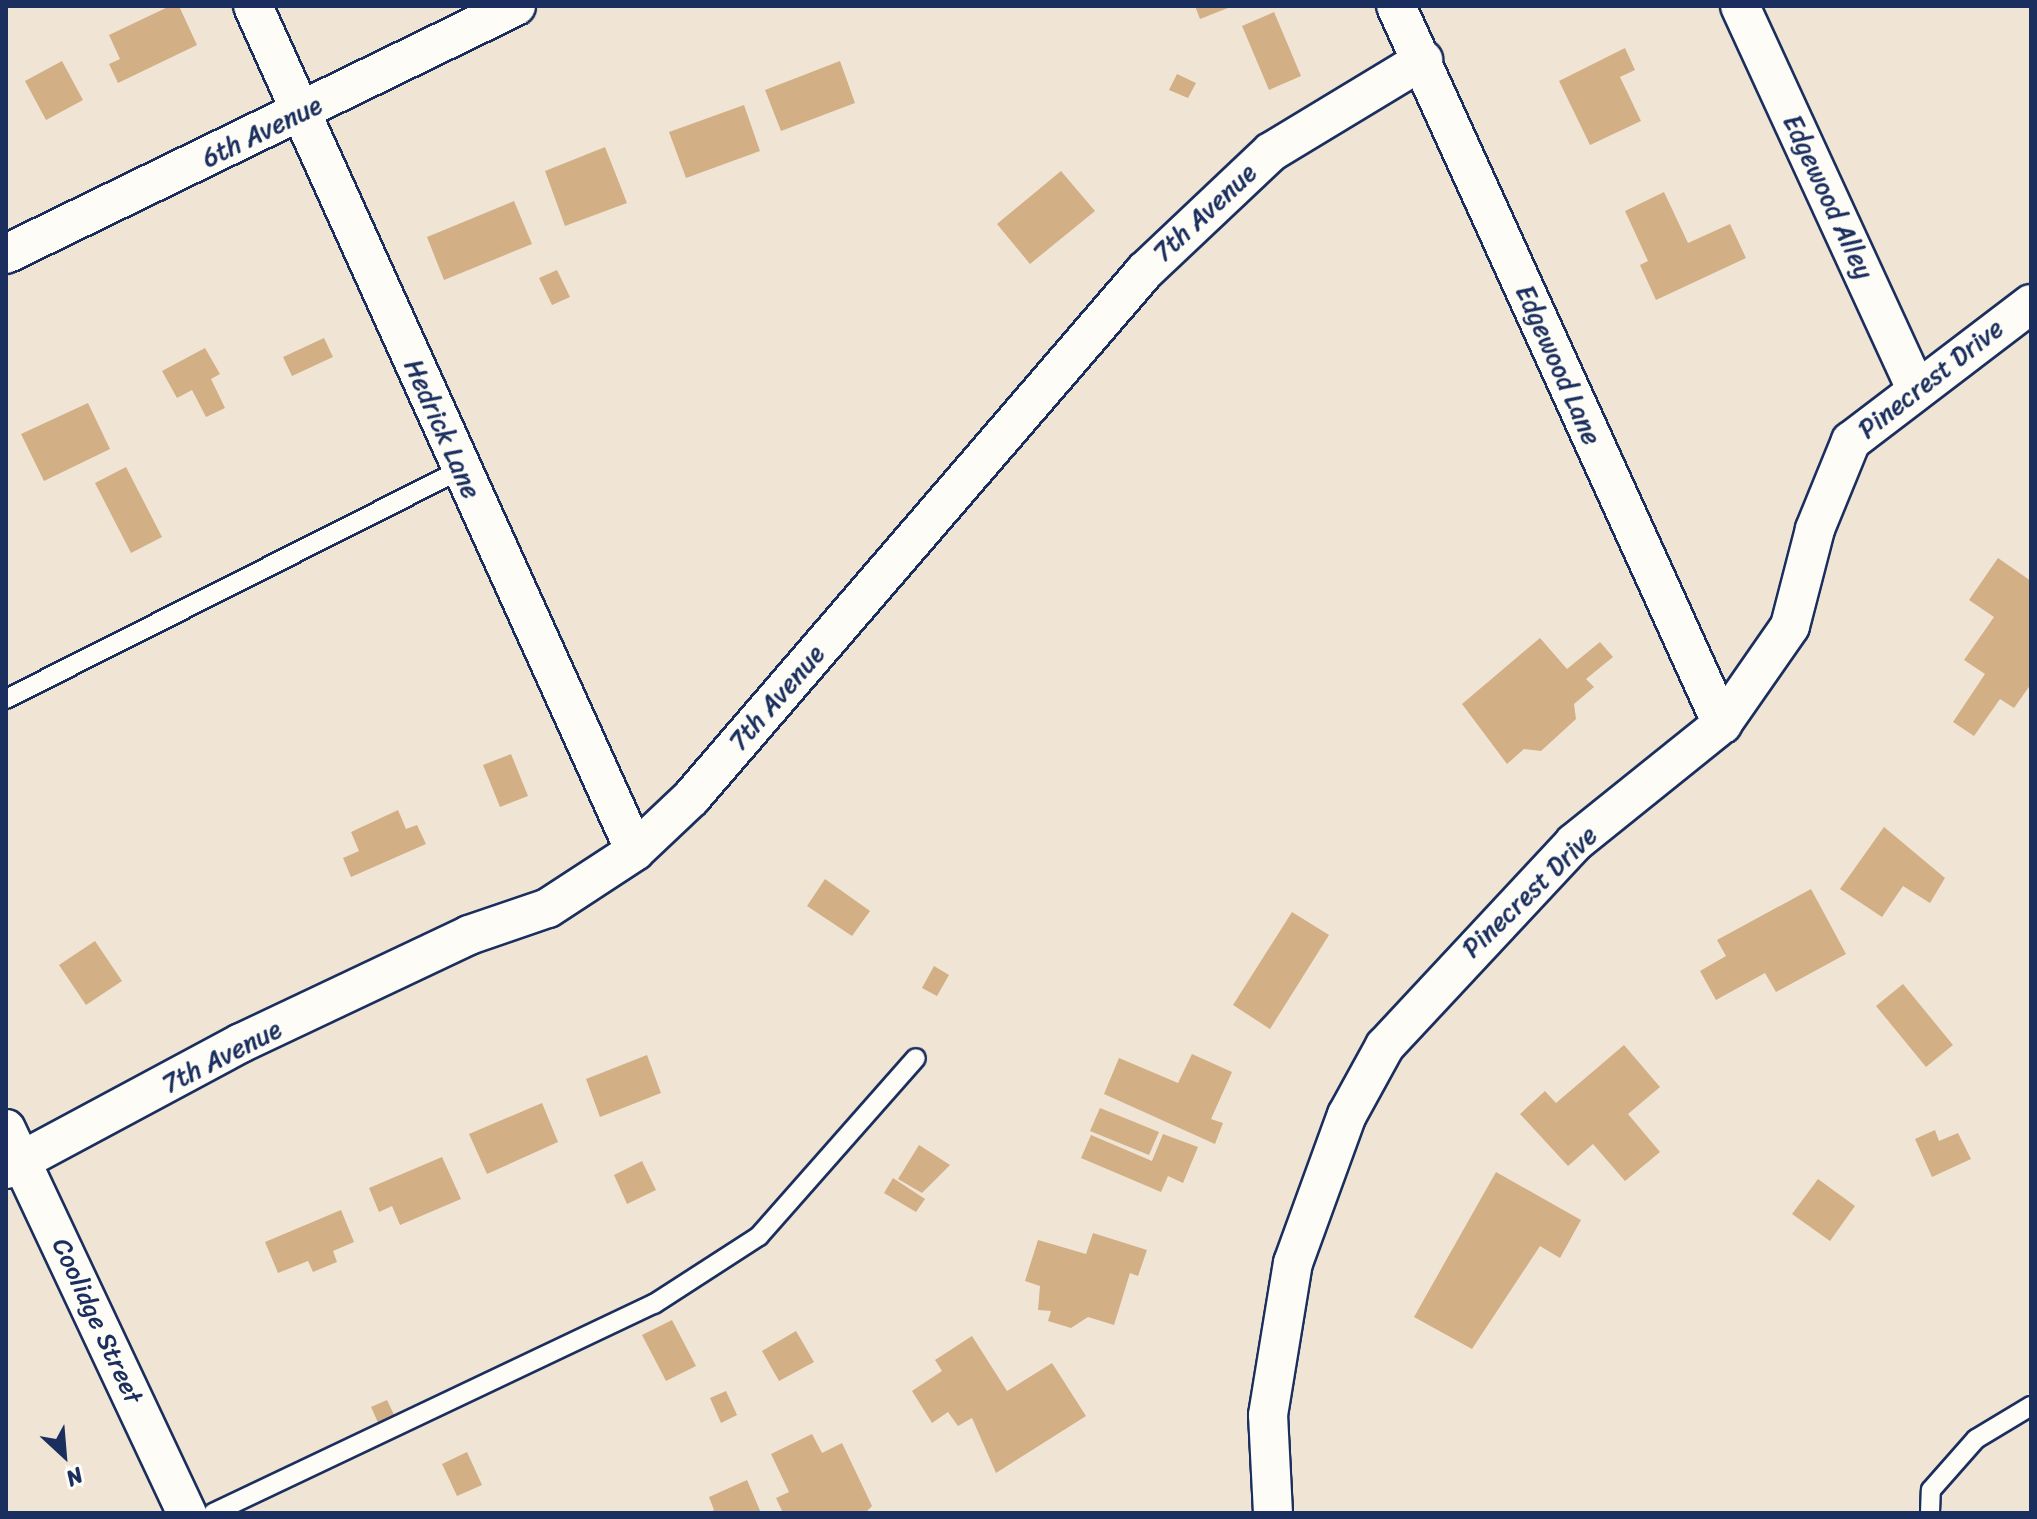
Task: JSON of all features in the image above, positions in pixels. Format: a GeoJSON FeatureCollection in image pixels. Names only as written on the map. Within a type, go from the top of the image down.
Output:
{"type":"FeatureCollection","features":[{"type":"Feature","properties":{"kind":"street","name":"Hedrick Lane"},"geometry":{"type":"LineString","coordinates":[[253,6],[460,470],[635,851]]}},
{"type":"Feature","properties":{"kind":"street","name":"6th Avenue"},"geometry":{"type":"LineString","coordinates":[[6,254],[301,114],[516,6]]}},
{"type":"Feature","properties":{"kind":"street","name":"Edgewood Lane"},"geometry":{"type":"LineString","coordinates":[[1396,6],[1722,724]]}},
{"type":"Feature","properties":{"kind":"street","name":"Edgewood Alley"},"geometry":{"type":"LineString","coordinates":[[1740,6],[1916,388]]}},
{"type":"Feature","properties":{"kind":"street","name":"7th Avenue"},"geometry":{"type":"LineString","coordinates":[[12,1153],[469,935],[548,908],[635,851],[701,786],[1145,271],[1271,152],[1423,60]]}},
{"type":"Feature","properties":{"kind":"street","name":"Pinecrest Drive"},"geometry":{"type":"LineString","coordinates":[[1270,1511],[1268,1415],[1293,1263],[1347,1115],[1385,1046],[1564,852],[1722,724],[1790,626],[1815,529],[1851,441],[1916,388],[2031,304]]}},
{"type":"Feature","properties":{"kind":"street","name":"Coolidge Street"},"geometry":{"type":"LineString","coordinates":[[12,1153],[187,1513]]}},
{"type":"Feature","properties":{"kind":"lane"},"geometry":{"type":"LineString","coordinates":[[6,699],[460,470]]}},
{"type":"Feature","properties":{"kind":"lane"},"geometry":{"type":"LineString","coordinates":[[213,1513],[654,1304],[733,1253],[759,1236],[916,1058]]}},
{"type":"Feature","properties":{"kind":"lane"},"geometry":{"type":"LineString","coordinates":[[1930,1513],[1931,1490],[1976,1439],[2031,1406]]}},
{"type":"Feature","properties":{"kind":"building"},"geometry":{"type":"Polygon","coordinates":[[[170,6],[179,6],[197,45],[118,83],[109,64],[120,59],[109,35],[170,6]]]}},
{"type":"Feature","properties":{"kind":"building"},"geometry":{"type":"Polygon","coordinates":[[[1195,6],[1233,6],[1200,19],[1195,6]]]}},
{"type":"Feature","properties":{"kind":"building"},"geometry":{"type":"Polygon","coordinates":[[[1274,12],[1301,76],[1269,90],[1242,26],[1274,12]]]}},
{"type":"Feature","properties":{"kind":"building"},"geometry":{"type":"Polygon","coordinates":[[[1625,48],[1635,70],[1620,77],[1641,121],[1590,145],[1559,81],[1625,48]]]}},
{"type":"Feature","properties":{"kind":"building"},"geometry":{"type":"Polygon","coordinates":[[[62,61],[83,100],[46,120],[25,81],[62,61]]]}},
{"type":"Feature","properties":{"kind":"building"},"geometry":{"type":"Polygon","coordinates":[[[840,61],[855,103],[781,131],[765,90],[840,61]]]}},
{"type":"Feature","properties":{"kind":"building"},"geometry":{"type":"Polygon","coordinates":[[[1177,74],[1196,83],[1188,98],[1169,90],[1177,74]]]}},
{"type":"Feature","properties":{"kind":"building"},"geometry":{"type":"Polygon","coordinates":[[[744,105],[760,151],[686,178],[669,132],[744,105]]]}},
{"type":"Feature","properties":{"kind":"building"},"geometry":{"type":"Polygon","coordinates":[[[605,147],[627,203],[565,226],[545,171],[605,147]]]}},
{"type":"Feature","properties":{"kind":"building"},"geometry":{"type":"Polygon","coordinates":[[[1061,171],[1095,211],[1030,264],[997,224],[1061,171]]]}},
{"type":"Feature","properties":{"kind":"building"},"geometry":{"type":"Polygon","coordinates":[[[1664,192],[1688,243],[1730,224],[1746,258],[1656,300],[1640,265],[1648,261],[1625,211],[1664,192]]]}},
{"type":"Feature","properties":{"kind":"building"},"geometry":{"type":"Polygon","coordinates":[[[514,201],[532,244],[444,280],[427,237],[514,201]]]}},
{"type":"Feature","properties":{"kind":"building"},"geometry":{"type":"Polygon","coordinates":[[[557,270],[570,297],[552,305],[539,278],[557,270]]]}},
{"type":"Feature","properties":{"kind":"building"},"geometry":{"type":"Polygon","coordinates":[[[324,338],[333,357],[292,376],[283,357],[324,338]]]}},
{"type":"Feature","properties":{"kind":"building"},"geometry":{"type":"Polygon","coordinates":[[[205,348],[220,374],[211,379],[225,408],[206,417],[192,390],[177,398],[162,371],[205,348]]]}},
{"type":"Feature","properties":{"kind":"building"},"geometry":{"type":"Polygon","coordinates":[[[88,403],[110,449],[44,481],[21,434],[88,403]]]}},
{"type":"Feature","properties":{"kind":"building"},"geometry":{"type":"Polygon","coordinates":[[[126,467],[162,537],[131,553],[95,483],[126,467]]]}},
{"type":"Feature","properties":{"kind":"building"},"geometry":{"type":"Polygon","coordinates":[[[1998,558],[2031,581],[2031,684],[2014,708],[2000,699],[1974,736],[1953,722],[1985,674],[1964,660],[1994,617],[1969,600],[1998,558]]]}},
{"type":"Feature","properties":{"kind":"building"},"geometry":{"type":"Polygon","coordinates":[[[1540,638],[1567,669],[1600,642],[1613,657],[1586,679],[1594,687],[1574,704],[1576,719],[1541,751],[1524,749],[1507,764],[1462,704],[1540,638]]]}},
{"type":"Feature","properties":{"kind":"building"},"geometry":{"type":"Polygon","coordinates":[[[511,754],[528,796],[500,807],[483,765],[511,754]]]}},
{"type":"Feature","properties":{"kind":"building"},"geometry":{"type":"Polygon","coordinates":[[[398,810],[406,829],[417,825],[426,844],[351,877],[343,858],[359,851],[351,832],[398,810]]]}},
{"type":"Feature","properties":{"kind":"building"},"geometry":{"type":"Polygon","coordinates":[[[1884,827],[1945,878],[1930,903],[1903,886],[1882,917],[1840,889],[1884,827]]]}},
{"type":"Feature","properties":{"kind":"building"},"geometry":{"type":"Polygon","coordinates":[[[825,879],[870,911],[852,936],[807,906],[825,879]]]}},
{"type":"Feature","properties":{"kind":"building"},"geometry":{"type":"Polygon","coordinates":[[[1811,889],[1846,954],[1776,992],[1765,973],[1716,1000],[1700,971],[1726,956],[1717,940],[1811,889]]]}},
{"type":"Feature","properties":{"kind":"building"},"geometry":{"type":"Polygon","coordinates":[[[1292,912],[1329,935],[1270,1029],[1233,1005],[1292,912]]]}},
{"type":"Feature","properties":{"kind":"building"},"geometry":{"type":"Polygon","coordinates":[[[95,941],[122,981],[86,1005],[59,965],[95,941]]]}},
{"type":"Feature","properties":{"kind":"building"},"geometry":{"type":"Polygon","coordinates":[[[934,966],[949,975],[937,996],[922,988],[934,966]]]}},
{"type":"Feature","properties":{"kind":"building"},"geometry":{"type":"Polygon","coordinates":[[[1903,984],[1953,1045],[1926,1067],[1876,1006],[1903,984]]]}},
{"type":"Feature","properties":{"kind":"building"},"geometry":{"type":"Polygon","coordinates":[[[1624,1045],[1660,1087],[1628,1114],[1660,1152],[1625,1181],[1593,1144],[1568,1166],[1520,1114],[1545,1091],[1556,1103],[1624,1045]]]}},
{"type":"Feature","properties":{"kind":"building"},"geometry":{"type":"Polygon","coordinates":[[[1192,1054],[1232,1072],[1211,1119],[1223,1123],[1215,1144],[1104,1094],[1119,1058],[1178,1083],[1192,1054]]]}},
{"type":"Feature","properties":{"kind":"building"},"geometry":{"type":"Polygon","coordinates":[[[647,1055],[661,1093],[600,1117],[586,1079],[647,1055]]]}},
{"type":"Feature","properties":{"kind":"building"},"geometry":{"type":"Polygon","coordinates":[[[542,1103],[558,1142],[487,1174],[469,1134],[542,1103]]]}},
{"type":"Feature","properties":{"kind":"building"},"geometry":{"type":"Polygon","coordinates":[[[1100,1108],[1159,1132],[1149,1155],[1090,1131],[1100,1108]]]}},
{"type":"Feature","properties":{"kind":"building"},"geometry":{"type":"Polygon","coordinates":[[[1935,1130],[1939,1141],[1958,1133],[1971,1159],[1932,1177],[1915,1139],[1935,1130]]]}},
{"type":"Feature","properties":{"kind":"building"},"geometry":{"type":"Polygon","coordinates":[[[1163,1134],[1198,1147],[1183,1183],[1168,1176],[1161,1192],[1081,1158],[1091,1135],[1152,1161],[1163,1134]]]}},
{"type":"Feature","properties":{"kind":"building"},"geometry":{"type":"Polygon","coordinates":[[[919,1145],[950,1165],[922,1193],[898,1179],[919,1145]]]}},
{"type":"Feature","properties":{"kind":"building"},"geometry":{"type":"Polygon","coordinates":[[[442,1157],[461,1199],[400,1225],[392,1206],[379,1212],[369,1188],[442,1157]]]}},
{"type":"Feature","properties":{"kind":"building"},"geometry":{"type":"Polygon","coordinates":[[[642,1161],[656,1190],[627,1204],[614,1175],[642,1161]]]}},
{"type":"Feature","properties":{"kind":"building"},"geometry":{"type":"Polygon","coordinates":[[[1496,1172],[1581,1220],[1560,1258],[1540,1246],[1472,1349],[1414,1317],[1496,1172]]]}},
{"type":"Feature","properties":{"kind":"building"},"geometry":{"type":"Polygon","coordinates":[[[893,1178],[925,1199],[916,1212],[884,1193],[893,1178]]]}},
{"type":"Feature","properties":{"kind":"building"},"geometry":{"type":"Polygon","coordinates":[[[1818,1179],[1855,1206],[1830,1241],[1792,1214],[1818,1179]]]}},
{"type":"Feature","properties":{"kind":"building"},"geometry":{"type":"Polygon","coordinates":[[[341,1210],[354,1242],[333,1251],[337,1262],[313,1272],[308,1261],[278,1273],[265,1242],[341,1210]]]}},
{"type":"Feature","properties":{"kind":"building"},"geometry":{"type":"Polygon","coordinates":[[[1093,1233],[1147,1250],[1138,1276],[1130,1273],[1114,1325],[1088,1317],[1071,1328],[1048,1321],[1051,1311],[1038,1310],[1040,1286],[1025,1281],[1038,1240],[1086,1254],[1093,1233]]]}},
{"type":"Feature","properties":{"kind":"building"},"geometry":{"type":"Polygon","coordinates":[[[672,1320],[696,1366],[666,1381],[642,1335],[672,1320]]]}},
{"type":"Feature","properties":{"kind":"building"},"geometry":{"type":"Polygon","coordinates":[[[796,1331],[814,1362],[779,1381],[762,1351],[796,1331]]]}},
{"type":"Feature","properties":{"kind":"building"},"geometry":{"type":"Polygon","coordinates":[[[972,1336],[1007,1391],[1052,1363],[1086,1416],[996,1473],[972,1418],[958,1426],[948,1412],[932,1423],[912,1391],[942,1371],[935,1360],[972,1336]]]}},
{"type":"Feature","properties":{"kind":"building"},"geometry":{"type":"Polygon","coordinates":[[[726,1391],[737,1415],[721,1423],[710,1398],[726,1391]]]}},
{"type":"Feature","properties":{"kind":"building"},"geometry":{"type":"Polygon","coordinates":[[[387,1400],[396,1419],[380,1427],[371,1407],[387,1400]]]}},
{"type":"Feature","properties":{"kind":"building"},"geometry":{"type":"Polygon","coordinates":[[[812,1434],[822,1453],[842,1443],[872,1506],[865,1513],[783,1513],[776,1498],[789,1492],[771,1454],[812,1434]]]}},
{"type":"Feature","properties":{"kind":"building"},"geometry":{"type":"Polygon","coordinates":[[[467,1452],[482,1485],[457,1496],[442,1464],[467,1452]]]}},
{"type":"Feature","properties":{"kind":"building"},"geometry":{"type":"Polygon","coordinates":[[[747,1480],[761,1513],[708,1513],[714,1510],[709,1497],[747,1480]]]}}]}
